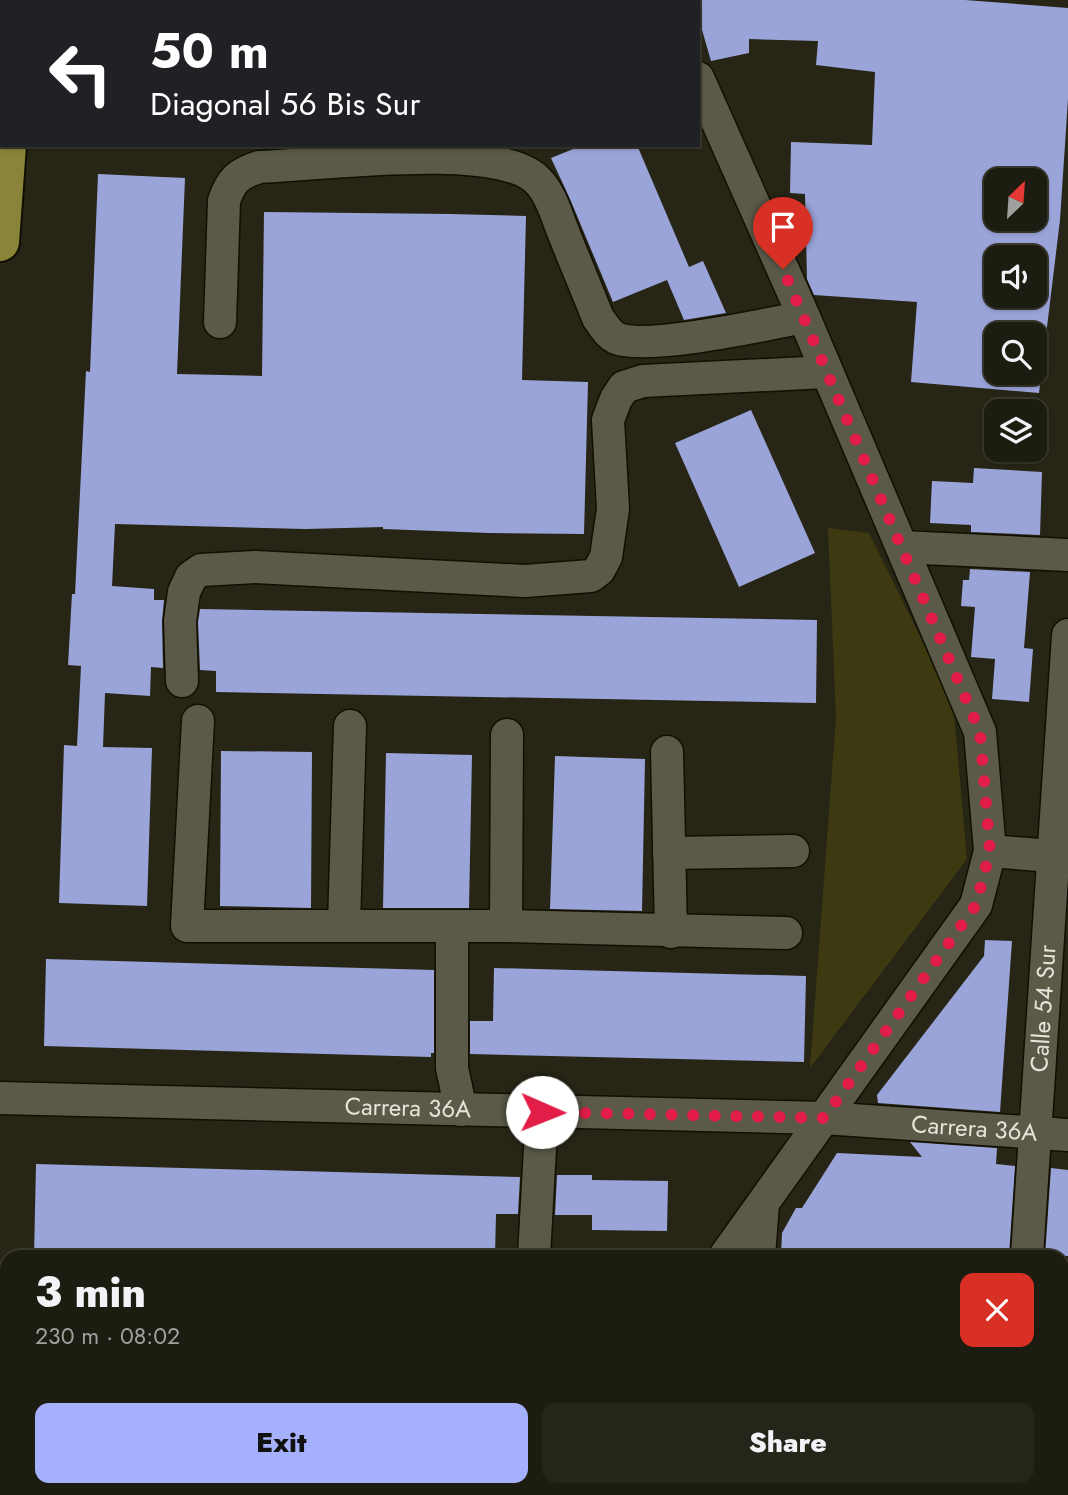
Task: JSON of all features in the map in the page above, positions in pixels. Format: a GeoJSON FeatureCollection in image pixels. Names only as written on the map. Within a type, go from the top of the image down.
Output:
{"type":"FeatureCollection","features":[{"type":"Feature","properties":{"kind":"highway"},"geometry":{"type":"LineString","coordinates":[[0,243],[7,147]]}},
{"type":"Feature","properties":{"kind":"street"},"geometry":{"type":"LineString","coordinates":[[700,83],[804,317],[980,732],[990,851],[976,905],[729,1250]]}},
{"type":"Feature","properties":{"kind":"street"},"geometry":{"type":"LineString","coordinates":[[220,322],[224,201],[229,186],[243,172],[259,167],[428,157],[500,162],[524,170],[539,181],[552,205],[598,318],[609,333],[617,338],[629,342],[666,339],[740,330],[804,317]]}},
{"type":"Feature","properties":{"kind":"street"},"geometry":{"type":"LineString","coordinates":[[182,681],[180,621],[184,592],[191,577],[201,570],[256,567],[525,581],[591,576],[599,570],[609,544],[613,509],[608,420],[624,387],[643,381],[827,372]]}},
{"type":"Feature","properties":{"kind":"street"},"geometry":{"type":"LineString","coordinates":[[902,547],[1068,555]]}},
{"type":"Feature","properties":{"kind":"street","name":"Calle 54 Sur"},"geometry":{"type":"LineString","coordinates":[[1027,1250],[1068,635]]}},
{"type":"Feature","properties":{"kind":"street"},"geometry":{"type":"LineString","coordinates":[[198,721],[187,926],[506,926],[786,933]]}},
{"type":"Feature","properties":{"kind":"street"},"geometry":{"type":"LineString","coordinates":[[344,925],[350,726]]}},
{"type":"Feature","properties":{"kind":"street"},"geometry":{"type":"LineString","coordinates":[[506,926],[507,735]]}},
{"type":"Feature","properties":{"kind":"street"},"geometry":{"type":"LineString","coordinates":[[667,752],[671,932]]}},
{"type":"Feature","properties":{"kind":"street"},"geometry":{"type":"LineString","coordinates":[[669,853],[793,851]]}},
{"type":"Feature","properties":{"kind":"street"},"geometry":{"type":"LineString","coordinates":[[990,851],[1052,856]]}},
{"type":"Feature","properties":{"kind":"street"},"geometry":{"type":"LineString","coordinates":[[452,927],[452,1068],[461,1110]]}},
{"type":"Feature","properties":{"kind":"street","name":"Carrera 36A"},"geometry":{"type":"LineString","coordinates":[[0,1098],[824,1118],[1068,1135]]}},
{"type":"Feature","properties":{"kind":"street"},"geometry":{"type":"LineString","coordinates":[[534,1250],[542,1112]]}},
{"type":"Feature","properties":{"kind":"street"},"geometry":{"type":"LineString","coordinates":[[760,1250],[763,1204]]}},
{"type":"Feature","properties":{"kind":"shaded area"},"geometry":{"type":"Polygon","coordinates":[[[828,528],[869,533],[953,703],[967,859],[810,1068],[836,717],[828,528]]]}},
{"type":"Feature","properties":{"kind":"building"},"geometry":{"type":"Polygon","coordinates":[[[700,0],[965,0],[1068,8],[1068,99],[1060,220],[1047,327],[1047,322],[984,322],[984,385],[1040,385],[1039,393],[911,382],[917,302],[814,295],[807,279],[805,194],[790,193],[791,142],[872,145],[875,72],[816,65],[818,41],[749,39],[749,53],[711,61],[700,23],[700,0]]]}},
{"type":"Feature","properties":{"kind":"building"},"geometry":{"type":"Polygon","coordinates":[[[578,147],[638,147],[689,267],[703,261],[726,313],[684,320],[667,280],[613,302],[551,158],[578,147]]]}},
{"type":"Feature","properties":{"kind":"building"},"geometry":{"type":"Polygon","coordinates":[[[98,174],[185,178],[177,374],[262,376],[264,212],[450,214],[526,216],[522,380],[588,382],[584,534],[489,533],[383,527],[306,529],[115,524],[112,586],[154,589],[154,600],[164,600],[163,668],[151,667],[150,696],[105,693],[103,747],[152,748],[147,906],[59,903],[64,745],[77,746],[81,666],[68,665],[72,594],[75,594],[86,371],[90,372],[98,174]]]}},
{"type":"Feature","properties":{"kind":"building"},"geometry":{"type":"Polygon","coordinates":[[[751,410],[815,553],[739,587],[675,443],[751,410]]]}},
{"type":"Feature","properties":{"kind":"building"},"geometry":{"type":"Polygon","coordinates":[[[974,468],[1042,472],[1040,535],[971,532],[971,525],[930,523],[932,481],[973,483],[974,468]]]}},
{"type":"Feature","properties":{"kind":"building"},"geometry":{"type":"Polygon","coordinates":[[[970,569],[1030,572],[1024,648],[1033,649],[1029,702],[992,699],[995,659],[971,657],[975,607],[961,606],[963,580],[969,580],[970,569]]]}},
{"type":"Feature","properties":{"kind":"building"},"geometry":{"type":"Polygon","coordinates":[[[200,609],[817,620],[816,703],[216,692],[216,671],[200,670],[200,609]]]}},
{"type":"Feature","properties":{"kind":"building"},"geometry":{"type":"Polygon","coordinates":[[[221,751],[312,752],[311,908],[220,906],[221,751]]]}},
{"type":"Feature","properties":{"kind":"building"},"geometry":{"type":"Polygon","coordinates":[[[386,753],[472,755],[469,908],[383,908],[386,753]]]}},
{"type":"Feature","properties":{"kind":"building"},"geometry":{"type":"Polygon","coordinates":[[[555,756],[645,759],[642,911],[550,909],[555,756]]]}},
{"type":"Feature","properties":{"kind":"building"},"geometry":{"type":"Polygon","coordinates":[[[985,940],[1012,941],[1000,1112],[878,1103],[877,1095],[984,956],[985,940]]]}},
{"type":"Feature","properties":{"kind":"building"},"geometry":{"type":"Polygon","coordinates":[[[46,959],[434,970],[434,1053],[431,1053],[431,1057],[44,1046],[46,959]]]}},
{"type":"Feature","properties":{"kind":"building"},"geometry":{"type":"Polygon","coordinates":[[[494,968],[806,976],[804,1062],[470,1054],[470,1021],[493,1021],[494,968]]]}},
{"type":"Feature","properties":{"kind":"building"},"geometry":{"type":"Polygon","coordinates":[[[910,1142],[997,1148],[996,1164],[1015,1166],[1009,1250],[781,1250],[782,1233],[796,1208],[802,1208],[837,1153],[922,1157],[910,1142]]]}},
{"type":"Feature","properties":{"kind":"building"},"geometry":{"type":"Polygon","coordinates":[[[36,1164],[520,1177],[518,1214],[496,1214],[495,1250],[34,1250],[36,1164]]]}},
{"type":"Feature","properties":{"kind":"building"},"geometry":{"type":"Polygon","coordinates":[[[1051,1168],[1068,1170],[1068,1250],[1045,1250],[1051,1168]]]}},
{"type":"Feature","properties":{"kind":"building"},"geometry":{"type":"Polygon","coordinates":[[[557,1175],[592,1175],[592,1180],[668,1181],[667,1231],[592,1230],[592,1215],[555,1215],[557,1175]]]}},
{"type":"Feature","properties":{"kind":"route"},"geometry":{"type":"LineString","coordinates":[[542,1112],[824,1118],[976,905],[990,851],[980,732],[783,269]]}}]}
